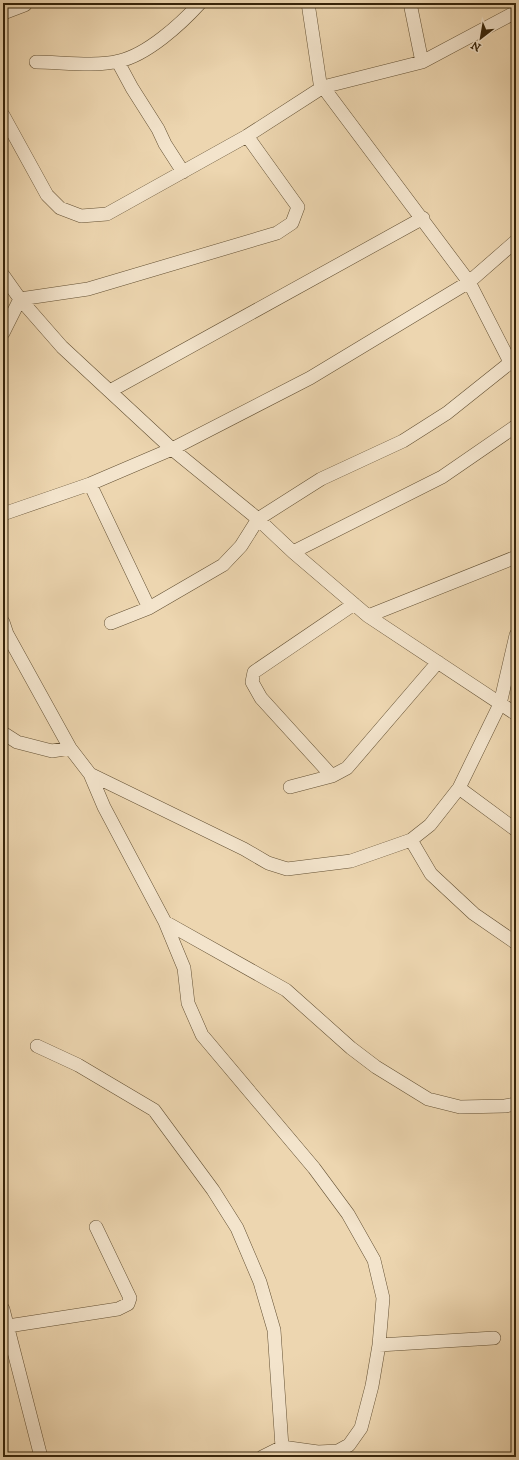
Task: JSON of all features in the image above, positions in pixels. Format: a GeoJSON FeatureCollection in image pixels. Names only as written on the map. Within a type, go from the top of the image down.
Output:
{"type":"FeatureCollection","features":[{"type":"Feature","properties":{"kind":"street"},"geometry":{"type":"LineString","coordinates":[[3,11],[24,3]]}},
{"type":"Feature","properties":{"kind":"street"},"geometry":{"type":"LineString","coordinates":[[36,62],[118,62],[129,58],[154,44],[190,14],[200,3]]}},
{"type":"Feature","properties":{"kind":"street"},"geometry":{"type":"LineString","coordinates":[[111,623],[149,608],[223,565],[241,546],[258,519],[321,479],[409,437],[447,413],[513,360],[470,282],[320,84],[308,3]]}},
{"type":"Feature","properties":{"kind":"street"},"geometry":{"type":"LineString","coordinates":[[410,3],[422,62]]}},
{"type":"Feature","properties":{"kind":"street"},"geometry":{"type":"LineString","coordinates":[[3,115],[46,195],[60,208],[81,216],[108,214],[247,136],[323,87],[422,62],[515,14]]}},
{"type":"Feature","properties":{"kind":"street"},"geometry":{"type":"LineString","coordinates":[[118,62],[132,88],[158,129],[165,144],[183,172]]}},
{"type":"Feature","properties":{"kind":"street"},"geometry":{"type":"LineString","coordinates":[[20,299],[88,289],[277,233],[292,223],[298,207],[247,136]]}},
{"type":"Feature","properties":{"kind":"street"},"geometry":{"type":"LineString","coordinates":[[110,390],[422,218]]}},
{"type":"Feature","properties":{"kind":"street"},"geometry":{"type":"LineString","coordinates":[[3,514],[90,484],[172,450],[310,378],[470,282],[516,241]]}},
{"type":"Feature","properties":{"kind":"street"},"geometry":{"type":"LineString","coordinates":[[3,275],[20,299],[62,347],[110,390],[172,450],[258,519],[293,552],[368,616],[516,714]]}},
{"type":"Feature","properties":{"kind":"street"},"geometry":{"type":"LineString","coordinates":[[3,332],[20,299]]}},
{"type":"Feature","properties":{"kind":"street"},"geometry":{"type":"LineString","coordinates":[[293,552],[442,478],[516,426]]}},
{"type":"Feature","properties":{"kind":"street"},"geometry":{"type":"LineString","coordinates":[[90,484],[149,608]]}},
{"type":"Feature","properties":{"kind":"street"},"geometry":{"type":"LineString","coordinates":[[368,616],[516,557]]}},
{"type":"Feature","properties":{"kind":"street"},"geometry":{"type":"LineString","coordinates":[[332,776],[261,698],[252,682],[254,672],[354,604]]}},
{"type":"Feature","properties":{"kind":"street"},"geometry":{"type":"LineString","coordinates":[[3,622],[7,634],[70,748],[90,774],[104,807],[165,922],[184,968],[188,1003],[202,1035],[314,1168],[348,1214],[374,1260],[383,1298],[379,1345],[372,1386],[361,1428],[341,1454],[282,1447],[262,1457]]}},
{"type":"Feature","properties":{"kind":"street"},"geometry":{"type":"LineString","coordinates":[[90,774],[244,848],[268,863],[287,869],[351,861],[411,840],[430,826],[459,788],[500,704],[516,635]]}},
{"type":"Feature","properties":{"kind":"street"},"geometry":{"type":"LineString","coordinates":[[290,787],[332,776],[346,768],[438,662]]}},
{"type":"Feature","properties":{"kind":"street"},"geometry":{"type":"LineString","coordinates":[[3,734],[16,742],[52,752],[70,748]]}},
{"type":"Feature","properties":{"kind":"street"},"geometry":{"type":"LineString","coordinates":[[459,788],[516,830]]}},
{"type":"Feature","properties":{"kind":"street"},"geometry":{"type":"LineString","coordinates":[[411,840],[431,874],[474,914],[516,943]]}},
{"type":"Feature","properties":{"kind":"street"},"geometry":{"type":"LineString","coordinates":[[165,922],[286,990],[351,1048],[376,1067],[428,1099],[460,1107],[505,1106],[516,1104]]}},
{"type":"Feature","properties":{"kind":"street"},"geometry":{"type":"LineString","coordinates":[[37,1046],[78,1065],[154,1110],[214,1190],[236,1228],[260,1282],[274,1330],[282,1447]]}},
{"type":"Feature","properties":{"kind":"street"},"geometry":{"type":"LineString","coordinates":[[6,1327],[118,1309],[128,1304],[130,1298],[96,1227]]}},
{"type":"Feature","properties":{"kind":"street"},"geometry":{"type":"LineString","coordinates":[[3,1309],[6,1327],[41,1457]]}},
{"type":"Feature","properties":{"kind":"street"},"geometry":{"type":"LineString","coordinates":[[379,1345],[494,1338]]}}]}
